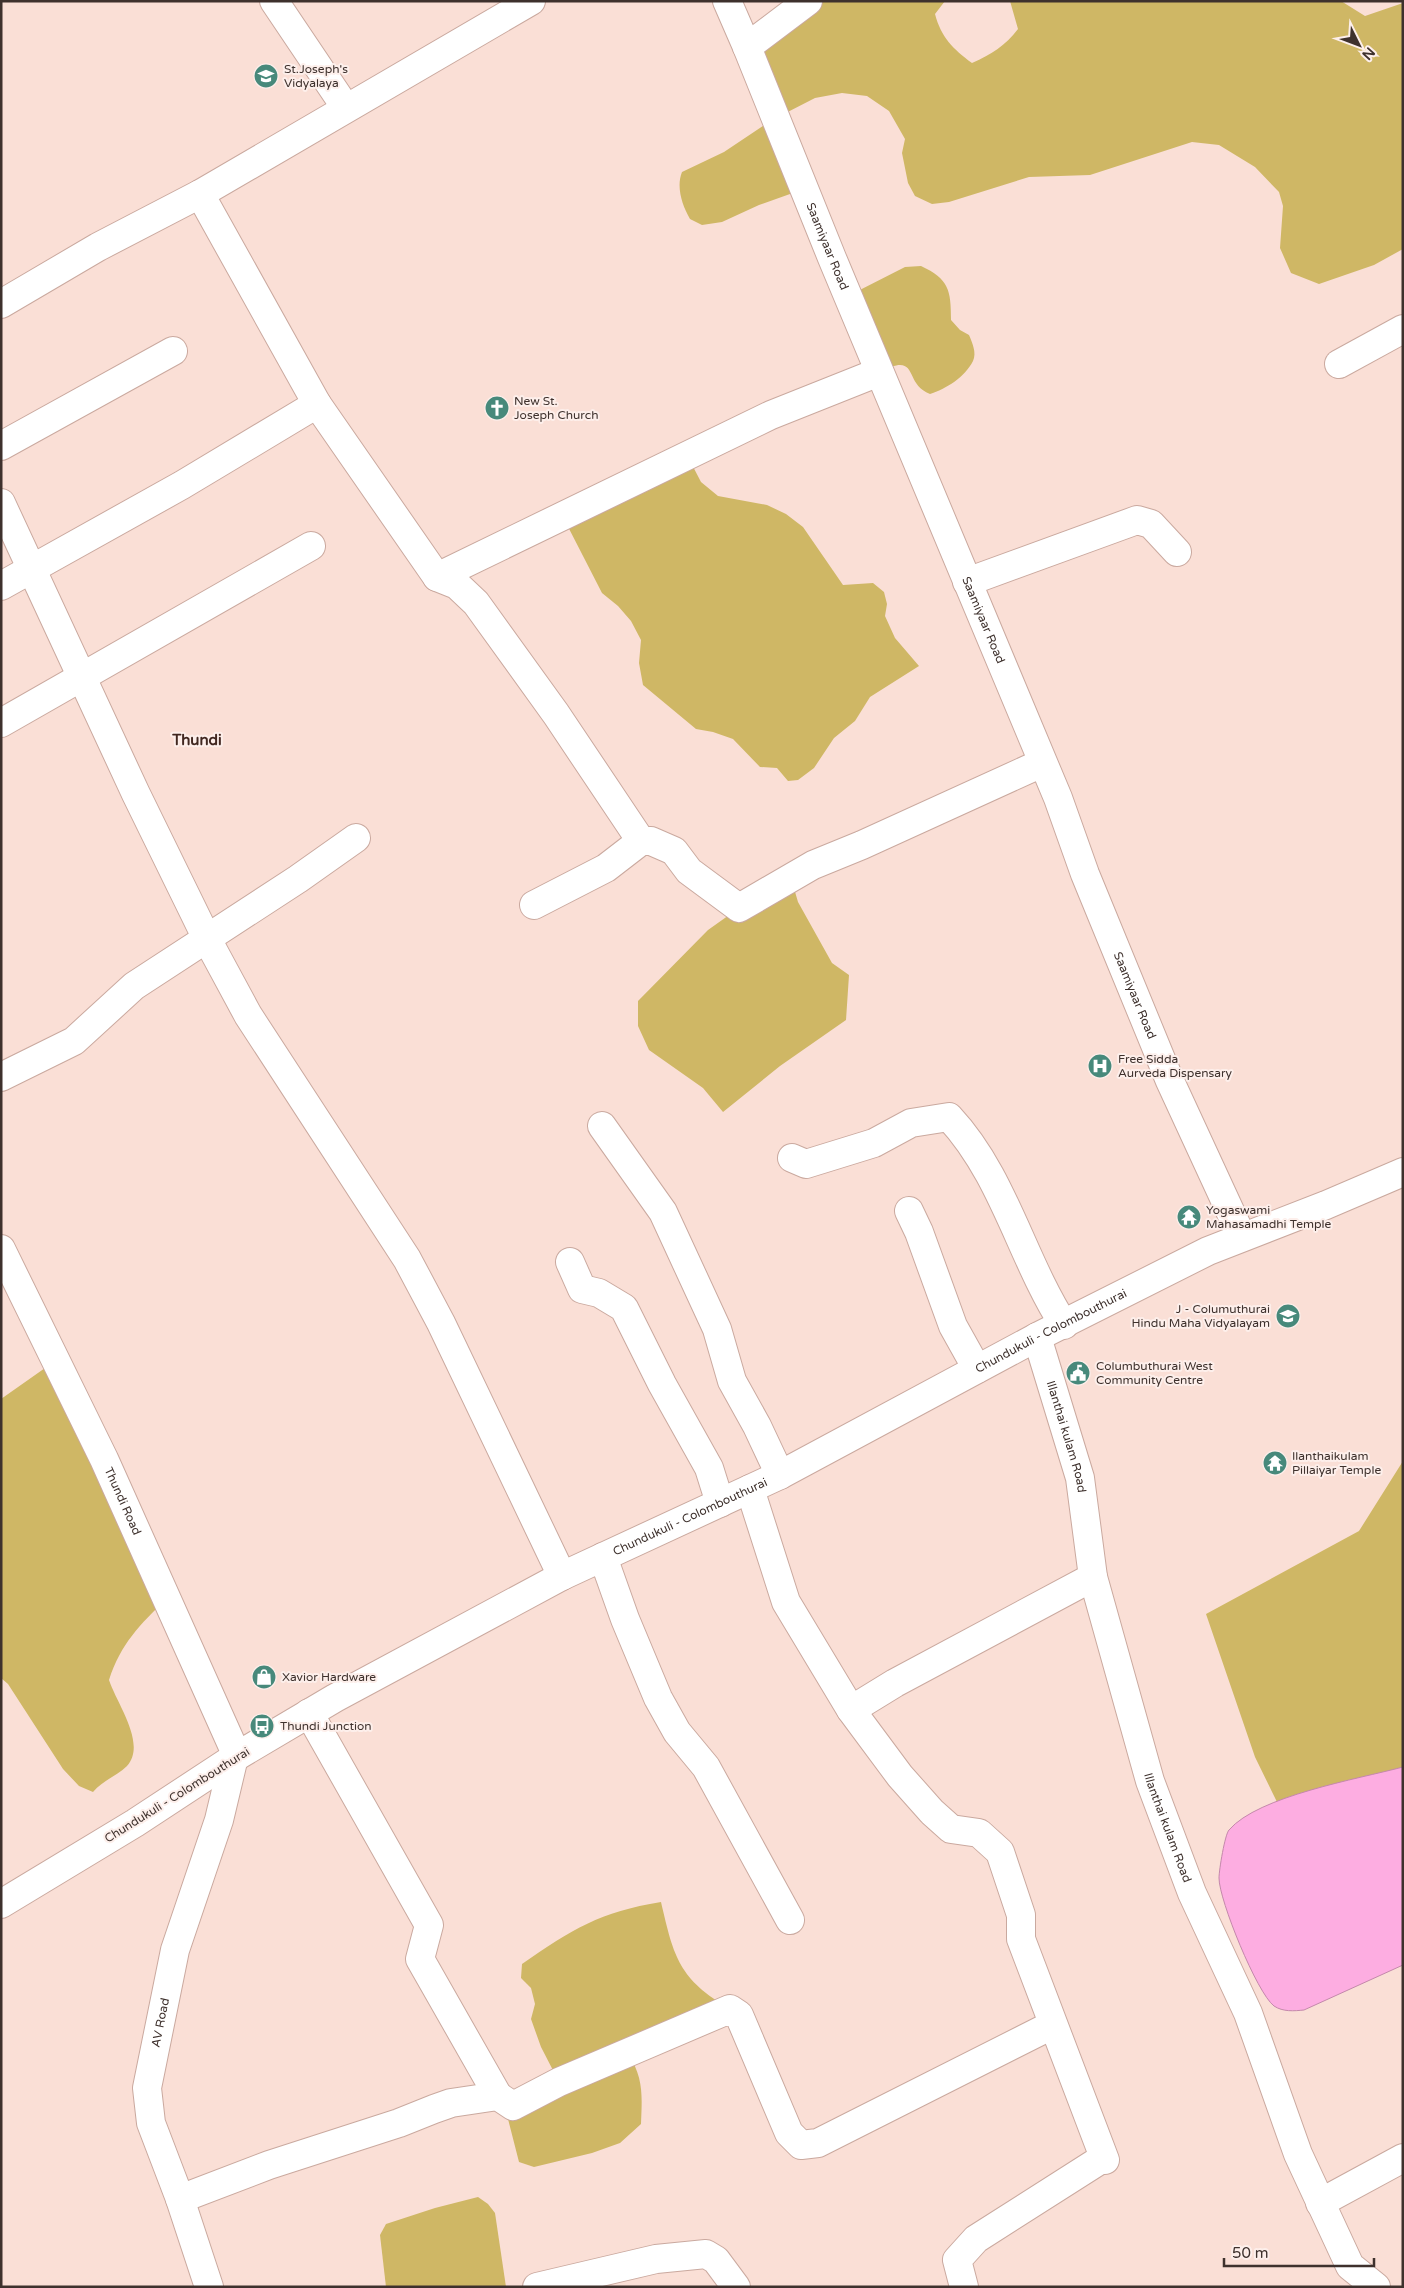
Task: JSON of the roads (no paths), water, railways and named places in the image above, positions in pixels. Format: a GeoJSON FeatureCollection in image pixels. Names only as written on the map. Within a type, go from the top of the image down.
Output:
{"type":"FeatureCollection","features":[{"type":"Feature","properties":{"kind":"street"},"geometry":{"type":"LineString","coordinates":[[274,1],[346,108]]}},
{"type":"Feature","properties":{"kind":"street"},"geometry":{"type":"LineString","coordinates":[[1,304],[98,248],[200,194],[531,1]]}},
{"type":"Feature","properties":{"kind":"street","name":"Saamiyaar Road"},"geometry":{"type":"LineString","coordinates":[[727,1],[879,372],[1042,764],[1058,798],[1090,886],[1184,1114],[1242,1237]]}},
{"type":"Feature","properties":{"kind":"street"},"geometry":{"type":"LineString","coordinates":[[747,47],[808,1]]}},
{"type":"Feature","properties":{"kind":"street"},"geometry":{"type":"LineString","coordinates":[[200,194],[317,404],[437,577],[457,586],[476,603],[556,714],[641,841]]}},
{"type":"Feature","properties":{"kind":"street"},"geometry":{"type":"LineString","coordinates":[[1339,364],[1403,329]]}},
{"type":"Feature","properties":{"kind":"street"},"geometry":{"type":"LineString","coordinates":[[1,446],[173,351]]}},
{"type":"Feature","properties":{"kind":"street"},"geometry":{"type":"LineString","coordinates":[[437,577],[771,415],[879,372]]}},
{"type":"Feature","properties":{"kind":"street"},"geometry":{"type":"LineString","coordinates":[[1,586],[182,485],[317,404]]}},
{"type":"Feature","properties":{"kind":"street"},"geometry":{"type":"LineString","coordinates":[[1,503],[34,569],[82,676],[207,939],[248,1015],[407,1259],[441,1323],[562,1576]]}},
{"type":"Feature","properties":{"kind":"street"},"geometry":{"type":"LineString","coordinates":[[967,582],[1137,520],[1151,524],[1178,552]]}},
{"type":"Feature","properties":{"kind":"street"},"geometry":{"type":"LineString","coordinates":[[1,723],[311,546]]}},
{"type":"Feature","properties":{"kind":"street"},"geometry":{"type":"LineString","coordinates":[[534,905],[606,868],[641,841],[651,841],[674,851],[689,871],[739,908],[813,865],[862,846],[1042,764]]}},
{"type":"Feature","properties":{"kind":"street"},"geometry":{"type":"LineString","coordinates":[[1,1078],[74,1041],[134,986],[356,838]]}},
{"type":"Feature","properties":{"kind":"street"},"geometry":{"type":"LineString","coordinates":[[792,1158],[806,1164],[874,1143],[911,1123],[949,1117],[968,1138],[986,1167],[1036,1275],[1064,1325]]}},
{"type":"Feature","properties":{"kind":"street"},"geometry":{"type":"LineString","coordinates":[[602,1126],[663,1212],[718,1329],[732,1381],[757,1426],[780,1475]]}},
{"type":"Feature","properties":{"kind":"street","name":"Chundukuli - Colombouthurai"},"geometry":{"type":"LineString","coordinates":[[1,1904],[142,1818],[235,1757],[309,1714],[562,1576],[780,1475],[1037,1337],[1208,1252],[1403,1172]]}},
{"type":"Feature","properties":{"kind":"street"},"geometry":{"type":"LineString","coordinates":[[909,1211],[920,1232],[953,1326],[977,1369]]}},
{"type":"Feature","properties":{"kind":"street"},"geometry":{"type":"LineString","coordinates":[[570,1262],[582,1289],[599,1293],[624,1308],[662,1384],[708,1468],[720,1503]]}},
{"type":"Feature","properties":{"kind":"street","name":"Thundi Road"},"geometry":{"type":"LineString","coordinates":[[4,1263],[104,1459],[235,1757]]}},
{"type":"Feature","properties":{"kind":"street","name":"Illanthai kulam Road"},"geometry":{"type":"LineString","coordinates":[[1037,1337],[1080,1478],[1093,1578],[1150,1781],[1192,1893],[1248,2013],[1298,2154],[1350,2266],[1376,2287]]}},
{"type":"Feature","properties":{"kind":"street"},"geometry":{"type":"LineString","coordinates":[[750,1489],[786,1602],[851,1710],[900,1776],[932,1812],[951,1830],[979,1834],[1000,1852],[1021,1915],[1021,1939],[1052,2025],[1105,2160],[1100,2160],[976,2239],[957,2260],[964,2287]]}},
{"type":"Feature","properties":{"kind":"street"},"geometry":{"type":"LineString","coordinates":[[603,1557],[625,1619],[658,1698],[677,1732],[706,1767],[790,1920]]}},
{"type":"Feature","properties":{"kind":"street"},"geometry":{"type":"LineString","coordinates":[[851,1710],[895,1683],[1093,1578]]}},
{"type":"Feature","properties":{"kind":"street"},"geometry":{"type":"LineString","coordinates":[[309,1714],[429,1925],[420,1959],[498,2096],[513,2106],[560,2082],[730,2009],[739,2015],[789,2132],[801,2145],[818,2143],[1052,2025]]}},
{"type":"Feature","properties":{"kind":"street","name":"AV Road"},"geometry":{"type":"LineString","coordinates":[[209,2287],[180,2199],[151,2123],[147,2088],[174,1950],[218,1824],[235,1757]]}},
{"type":"Feature","properties":{"kind":"street"},"geometry":{"type":"LineString","coordinates":[[180,2199],[268,2165],[399,2123],[434,2108],[452,2103],[498,2096]]}},
{"type":"Feature","properties":{"kind":"street"},"geometry":{"type":"LineString","coordinates":[[1320,2203],[1403,2158]]}},
{"type":"Feature","properties":{"kind":"street"},"geometry":{"type":"LineString","coordinates":[[537,2287],[656,2259],[706,2254],[716,2260],[736,2287]]}},
{"type":"Feature","properties":{"kind":"place","name":"St.Joseph's Vidyalaya"},"geometry":{"type":"Point","coordinates":[266,76]}},
{"type":"Feature","properties":{"kind":"place","name":"New St. Joseph Church"},"geometry":{"type":"Point","coordinates":[497,408]}},
{"type":"Feature","properties":{"kind":"place","name":"Free Sidda Aurveda Dispensary"},"geometry":{"type":"Point","coordinates":[1100,1066]}},
{"type":"Feature","properties":{"kind":"place","name":"Yogaswami Mahasamadhi Temple"},"geometry":{"type":"Point","coordinates":[1189,1217]}},
{"type":"Feature","properties":{"kind":"place","name":"J - Columuthurai Hindu Maha Vidyalayam"},"geometry":{"type":"Point","coordinates":[1288,1316]}},
{"type":"Feature","properties":{"kind":"place","name":"Columbuthurai West Community Centre"},"geometry":{"type":"Point","coordinates":[1078,1373]}},
{"type":"Feature","properties":{"kind":"place","name":"Ilanthaikulam Pillaiyar Temple"},"geometry":{"type":"Point","coordinates":[1275,1463]}},
{"type":"Feature","properties":{"kind":"place","name":"Xavior Hardware"},"geometry":{"type":"Point","coordinates":[264,1677]}},
{"type":"Feature","properties":{"kind":"place","name":"Thundi Junction"},"geometry":{"type":"Point","coordinates":[262,1726]}},
{"type":"Feature","properties":{"kind":"district","name":"Thundi"},"geometry":{"type":"Point","coordinates":[197,740]}}]}
